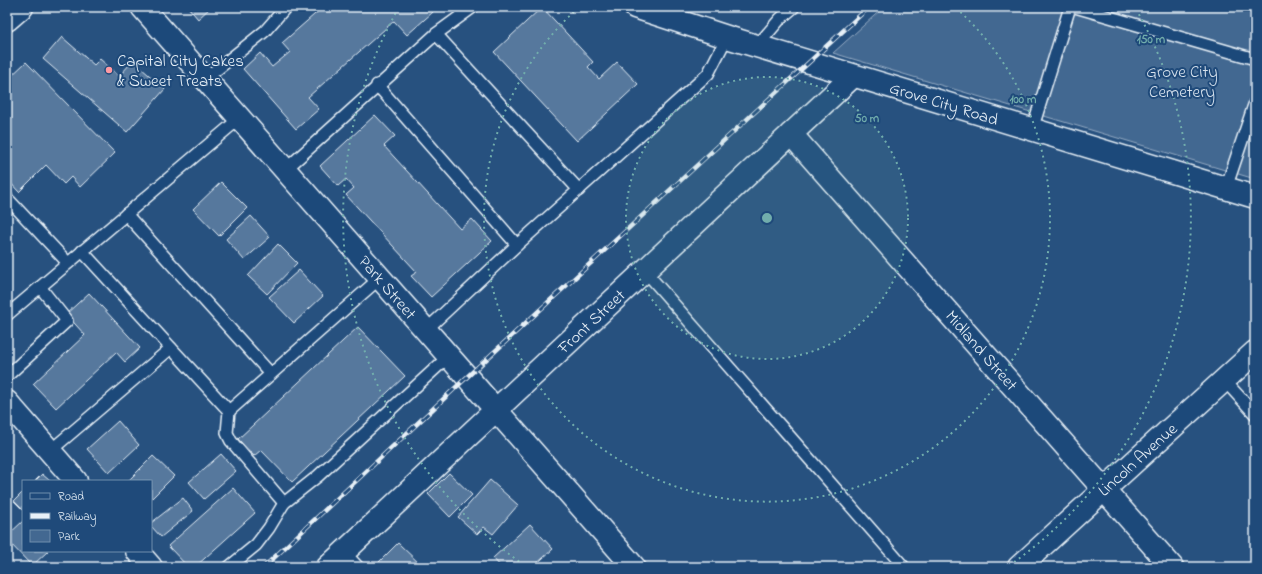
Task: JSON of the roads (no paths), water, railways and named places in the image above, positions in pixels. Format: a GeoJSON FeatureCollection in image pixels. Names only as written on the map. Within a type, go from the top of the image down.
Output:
{"type":"FeatureCollection","features":[{"type":"Feature","properties":{"kind":"street"},"geometry":{"type":"LineString","coordinates":[[7,20],[22,7]]}},
{"type":"Feature","properties":{"kind":"street","name":"Park Street"},"geometry":{"type":"LineString","coordinates":[[142,7],[634,567]]}},
{"type":"Feature","properties":{"kind":"street","name":"Grove City Road"},"geometry":{"type":"LineString","coordinates":[[637,7],[853,76],[1255,197]]}},
{"type":"Feature","properties":{"kind":"street","name":"Front Street"},"geometry":{"type":"LineString","coordinates":[[328,567],[351,559],[496,410],[853,76]]}},
{"type":"Feature","properties":{"kind":"street","name":"Midland Street"},"geometry":{"type":"LineString","coordinates":[[791,134],[1105,489],[1172,567]]}},
{"type":"Feature","properties":{"kind":"street","name":"Lincoln Avenue"},"geometry":{"type":"LineString","coordinates":[[1019,567],[1255,352]]}},
{"type":"Feature","properties":{"kind":"street"},"geometry":{"type":"LineString","coordinates":[[7,402],[75,480]]}},
{"type":"Feature","properties":{"kind":"street"},"geometry":{"type":"LineString","coordinates":[[138,552],[151,567]]}},
{"type":"Feature","properties":{"kind":"lane"},"geometry":{"type":"LineString","coordinates":[[205,79],[265,31],[286,7]]}},
{"type":"Feature","properties":{"kind":"lane"},"geometry":{"type":"LineString","coordinates":[[285,170],[436,34],[473,7]]}},
{"type":"Feature","properties":{"kind":"lane"},"geometry":{"type":"LineString","coordinates":[[757,46],[780,19],[794,7]]}},
{"type":"Feature","properties":{"kind":"lane"},"geometry":{"type":"LineString","coordinates":[[1032,130],[1070,7]]}},
{"type":"Feature","properties":{"kind":"lane"},"geometry":{"type":"LineString","coordinates":[[1075,7],[1255,59]]}},
{"type":"Feature","properties":{"kind":"lane"},"geometry":{"type":"LineString","coordinates":[[436,34],[579,190]]}},
{"type":"Feature","properties":{"kind":"lane"},"geometry":{"type":"LineString","coordinates":[[426,330],[517,245],[708,74],[727,37]]}},
{"type":"Feature","properties":{"kind":"lane"},"geometry":{"type":"LineString","coordinates":[[377,86],[517,245]]}},
{"type":"Feature","properties":{"kind":"lane"},"geometry":{"type":"LineString","coordinates":[[1226,188],[1255,102]]}},
{"type":"Feature","properties":{"kind":"lane"},"geometry":{"type":"LineString","coordinates":[[7,315],[240,118]]}},
{"type":"Feature","properties":{"kind":"lane"},"geometry":{"type":"LineString","coordinates":[[7,198],[68,263]]}},
{"type":"Feature","properties":{"kind":"lane"},"geometry":{"type":"LineString","coordinates":[[126,214],[271,374]]}},
{"type":"Feature","properties":{"kind":"lane"},"geometry":{"type":"LineString","coordinates":[[82,251],[229,411]]}},
{"type":"Feature","properties":{"kind":"lane"},"geometry":{"type":"LineString","coordinates":[[645,271],[904,567]]}},
{"type":"Feature","properties":{"kind":"lane"},"geometry":{"type":"LineString","coordinates":[[284,503],[231,442],[227,433],[229,411],[380,278]]}},
{"type":"Feature","properties":{"kind":"lane"},"geometry":{"type":"LineString","coordinates":[[7,376],[67,320],[40,287]]}},
{"type":"Feature","properties":{"kind":"lane"},"geometry":{"type":"LineString","coordinates":[[50,450],[171,348]]}},
{"type":"Feature","properties":{"kind":"lane"},"geometry":{"type":"LineString","coordinates":[[229,567],[256,544],[269,528],[284,503],[318,476],[449,356]]}},
{"type":"Feature","properties":{"kind":"lane"},"geometry":{"type":"LineString","coordinates":[[1224,380],[1255,414]]}},
{"type":"Feature","properties":{"kind":"railway"},"geometry":{"type":"LineString","coordinates":[[264,567],[467,377],[869,7]]}},
{"type":"Feature","properties":{"kind":"place","name":"Capital City Cakes & Sweet Treats"},"geometry":{"type":"Point","coordinates":[109,70]}},
{"type":"Feature","properties":{"kind":"park label","name":"Grove City Cemetery"},"geometry":{"type":"Point","coordinates":[1182,81]}}]}
